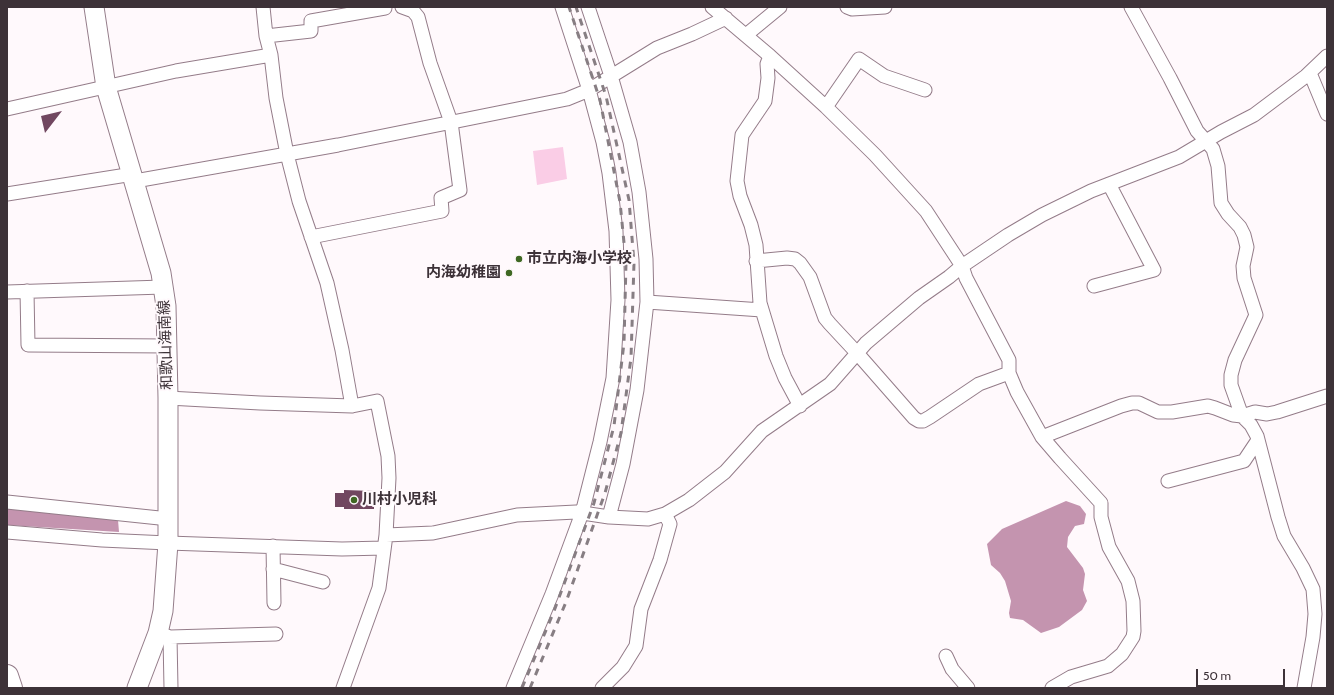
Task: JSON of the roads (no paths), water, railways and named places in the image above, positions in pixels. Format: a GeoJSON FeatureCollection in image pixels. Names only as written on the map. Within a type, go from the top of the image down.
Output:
{"type":"FeatureCollection","features":[{"type":"Feature","properties":{"kind":"highway"},"geometry":{"type":"LineString","coordinates":[[7,676],[11,688]]}},
{"type":"Feature","properties":{"kind":"main road","name":"和歌山海南線"},"geometry":{"type":"LineString","coordinates":[[94,7],[106,87],[161,274],[166,306],[168,346],[169,519],[163,611],[164,635],[137,688]]}},
{"type":"Feature","properties":{"kind":"street"},"geometry":{"type":"LineString","coordinates":[[263,7],[276,98],[287,154],[311,237],[327,283],[342,350],[352,406]]}},
{"type":"Feature","properties":{"kind":"street"},"geometry":{"type":"LineString","coordinates":[[266,36],[311,31],[311,21],[389,7]]}},
{"type":"Feature","properties":{"kind":"street"},"geometry":{"type":"LineString","coordinates":[[311,237],[442,211],[441,198],[460,190],[451,122],[430,63],[418,17],[413,11],[402,7]]}},
{"type":"Feature","properties":{"kind":"street"},"geometry":{"type":"LineString","coordinates":[[513,688],[552,594],[582,513],[600,442],[613,378],[618,300],[616,231],[609,173],[589,90],[562,7]]}},
{"type":"Feature","properties":{"kind":"street"},"geometry":{"type":"LineString","coordinates":[[588,7],[611,76],[630,142],[639,192],[646,259],[647,302],[637,390],[623,464],[609,517]]}},
{"type":"Feature","properties":{"kind":"street"},"geometry":{"type":"LineString","coordinates":[[712,7],[770,56],[826,107],[875,155],[926,211],[962,266],[966,278],[1009,360],[1009,373],[1017,392],[1042,437],[1101,503],[1101,517],[1109,547],[1128,581],[1133,601],[1134,631],[1122,654],[1108,666],[1071,677],[1052,688]]}},
{"type":"Feature","properties":{"kind":"street"},"geometry":{"type":"LineString","coordinates":[[746,35],[780,7]]}},
{"type":"Feature","properties":{"kind":"street"},"geometry":{"type":"LineString","coordinates":[[847,7],[852,9],[885,7]]}},
{"type":"Feature","properties":{"kind":"street"},"geometry":{"type":"LineString","coordinates":[[1130,7],[1170,78],[1197,131],[1213,149],[1218,166],[1221,203],[1244,234],[1247,247],[1243,266],[1244,278],[1256,315],[1235,360],[1231,375],[1231,386],[1242,416],[1251,425],[1258,440],[1284,536],[1304,568],[1313,589],[1315,614],[1313,637],[1304,688]]}},
{"type":"Feature","properties":{"kind":"street"},"geometry":{"type":"LineString","coordinates":[[7,194],[134,178],[287,154],[567,99],[589,90],[657,48],[726,18]]}},
{"type":"Feature","properties":{"kind":"street"},"geometry":{"type":"LineString","coordinates":[[7,109],[176,71],[271,55]]}},
{"type":"Feature","properties":{"kind":"street"},"geometry":{"type":"LineString","coordinates":[[770,56],[767,64],[768,78],[765,101],[742,135],[737,181],[740,196],[751,224],[756,245],[760,303],[776,356],[800,406]]}},
{"type":"Feature","properties":{"kind":"street"},"geometry":{"type":"LineString","coordinates":[[7,532],[102,540],[342,549],[433,533],[517,514],[576,512],[609,517],[648,519],[665,514],[689,500],[725,472],[762,431],[830,384],[866,343],[919,298],[962,266],[1008,235],[1042,215],[1091,191],[1179,157],[1221,132],[1254,115],[1310,72],[1327,56]]}},
{"type":"Feature","properties":{"kind":"street"},"geometry":{"type":"LineString","coordinates":[[826,107],[859,59],[884,76],[925,90]]}},
{"type":"Feature","properties":{"kind":"street"},"geometry":{"type":"LineString","coordinates":[[1310,72],[1327,114]]}},
{"type":"Feature","properties":{"kind":"street"},"geometry":{"type":"LineString","coordinates":[[1094,286],[1154,270],[1109,184]]}},
{"type":"Feature","properties":{"kind":"street"},"geometry":{"type":"LineString","coordinates":[[756,261],[787,258],[795,259],[800,262],[810,277],[826,318],[830,324],[914,418],[919,421],[923,421],[930,417],[979,384],[1009,373]]}},
{"type":"Feature","properties":{"kind":"street"},"geometry":{"type":"LineString","coordinates":[[7,292],[164,287]]}},
{"type":"Feature","properties":{"kind":"street"},"geometry":{"type":"LineString","coordinates":[[27,291],[28,345],[168,346]]}},
{"type":"Feature","properties":{"kind":"street"},"geometry":{"type":"LineString","coordinates":[[647,302],[762,310]]}},
{"type":"Feature","properties":{"kind":"street"},"geometry":{"type":"LineString","coordinates":[[1042,437],[1132,403],[1139,403],[1158,412],[1172,412],[1208,406],[1233,415],[1242,416],[1255,412],[1267,414],[1277,412],[1327,396]]}},
{"type":"Feature","properties":{"kind":"street"},"geometry":{"type":"LineString","coordinates":[[168,398],[352,406],[377,402],[388,456],[389,478],[385,541],[379,588],[345,688]]}},
{"type":"Feature","properties":{"kind":"street"},"geometry":{"type":"LineString","coordinates":[[1168,481],[1244,461],[1258,440]]}},
{"type":"Feature","properties":{"kind":"street"},"geometry":{"type":"LineString","coordinates":[[7,502],[169,519]]}},
{"type":"Feature","properties":{"kind":"street"},"geometry":{"type":"LineString","coordinates":[[602,688],[623,667],[636,646],[640,609],[660,560],[670,524],[665,514]]}},
{"type":"Feature","properties":{"kind":"street"},"geometry":{"type":"LineString","coordinates":[[273,546],[274,603]]}},
{"type":"Feature","properties":{"kind":"street"},"geometry":{"type":"LineString","coordinates":[[273,569],[323,582]]}},
{"type":"Feature","properties":{"kind":"street"},"geometry":{"type":"LineString","coordinates":[[171,688],[164,635],[276,634]]}},
{"type":"Feature","properties":{"kind":"street"},"geometry":{"type":"LineString","coordinates":[[946,656],[952,670],[968,688]]}},
{"type":"Feature","properties":{"kind":"railway"},"geometry":{"type":"LineString","coordinates":[[522,688],[554,611],[594,503],[614,426],[624,343],[626,263],[620,202],[600,100],[569,7]]}},
{"type":"Feature","properties":{"kind":"railway"},"geometry":{"type":"LineString","coordinates":[[530,688],[566,602],[605,493],[621,433],[631,358],[634,263],[629,200],[606,96],[576,7]]}},
{"type":"Feature","properties":{"kind":"place","name":"市立内海小学校"},"geometry":{"type":"Point","coordinates":[519,259]}},
{"type":"Feature","properties":{"kind":"place","name":"内海幼稚園"},"geometry":{"type":"Point","coordinates":[509,273]}},
{"type":"Feature","properties":{"kind":"place","name":"川村小児科"},"geometry":{"type":"Point","coordinates":[354,500]}}]}
